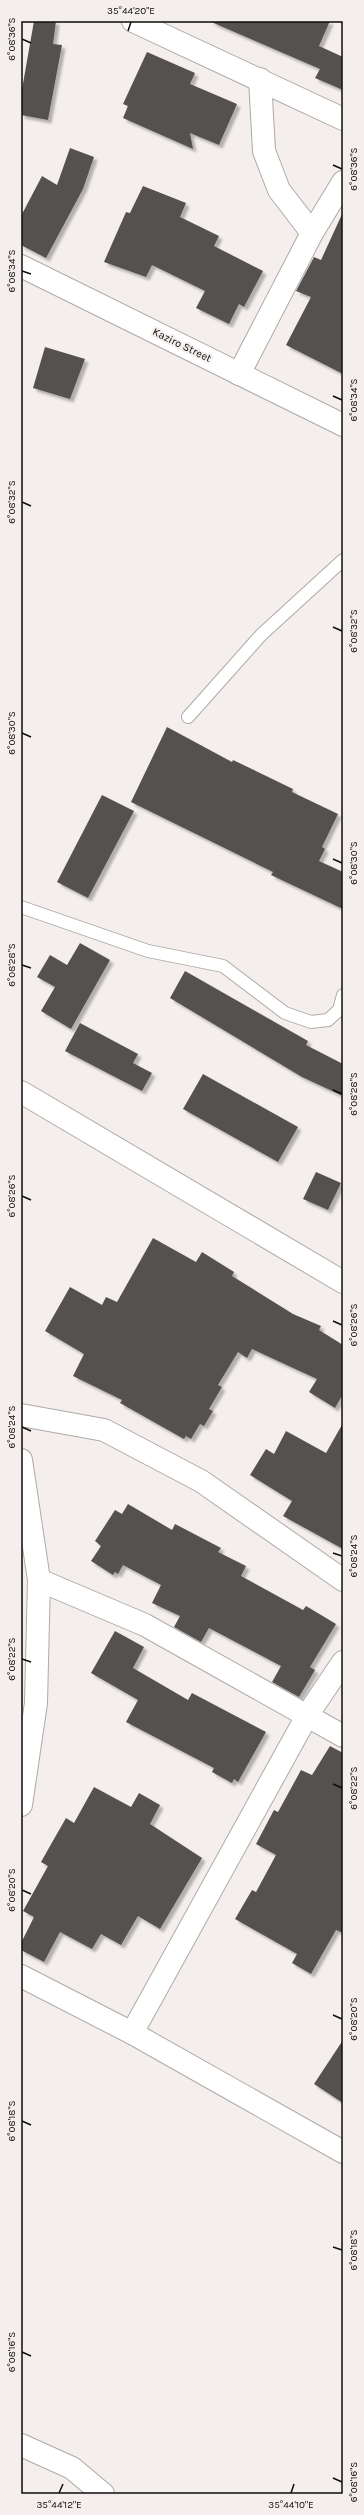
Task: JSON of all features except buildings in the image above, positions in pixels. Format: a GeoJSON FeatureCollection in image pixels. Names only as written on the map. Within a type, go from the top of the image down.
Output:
{"type":"FeatureCollection","features":[{"type":"Feature","properties":{"kind":"street"},"geometry":{"type":"LineString","coordinates":[[133,21],[343,119]]}},
{"type":"Feature","properties":{"kind":"street"},"geometry":{"type":"LineString","coordinates":[[260,79],[264,151],[280,190],[312,233]]}},
{"type":"Feature","properties":{"kind":"street"},"geometry":{"type":"LineString","coordinates":[[239,374],[312,233],[343,182]]}},
{"type":"Feature","properties":{"kind":"street","name":"Kaziro Street"},"geometry":{"type":"LineString","coordinates":[[21,266],[343,425]]}},
{"type":"Feature","properties":{"kind":"street"},"geometry":{"type":"LineString","coordinates":[[21,1092],[343,1282]]}},
{"type":"Feature","properties":{"kind":"street"},"geometry":{"type":"LineString","coordinates":[[21,1415],[104,1430],[202,1481],[343,1580]]}},
{"type":"Feature","properties":{"kind":"street"},"geometry":{"type":"LineString","coordinates":[[21,1460],[39,1580],[36,1703],[21,1804]]}},
{"type":"Feature","properties":{"kind":"street"},"geometry":{"type":"LineString","coordinates":[[39,1580],[145,1625],[308,1714],[343,1736]]}},
{"type":"Feature","properties":{"kind":"street"},"geometry":{"type":"LineString","coordinates":[[132,2033],[308,1714],[343,1662]]}},
{"type":"Feature","properties":{"kind":"street"},"geometry":{"type":"LineString","coordinates":[[21,1976],[132,2033],[343,2152]]}},
{"type":"Feature","properties":{"kind":"street"},"geometry":{"type":"LineString","coordinates":[[21,2445],[72,2468],[103,2494]]}},
{"type":"Feature","properties":{"kind":"lane"},"geometry":{"type":"LineString","coordinates":[[188,717],[261,635],[343,560]]}},
{"type":"Feature","properties":{"kind":"lane"},"geometry":{"type":"LineString","coordinates":[[21,907],[148,951],[223,966],[285,1013],[312,1022],[328,1020],[339,1010],[343,995]]}}]}
